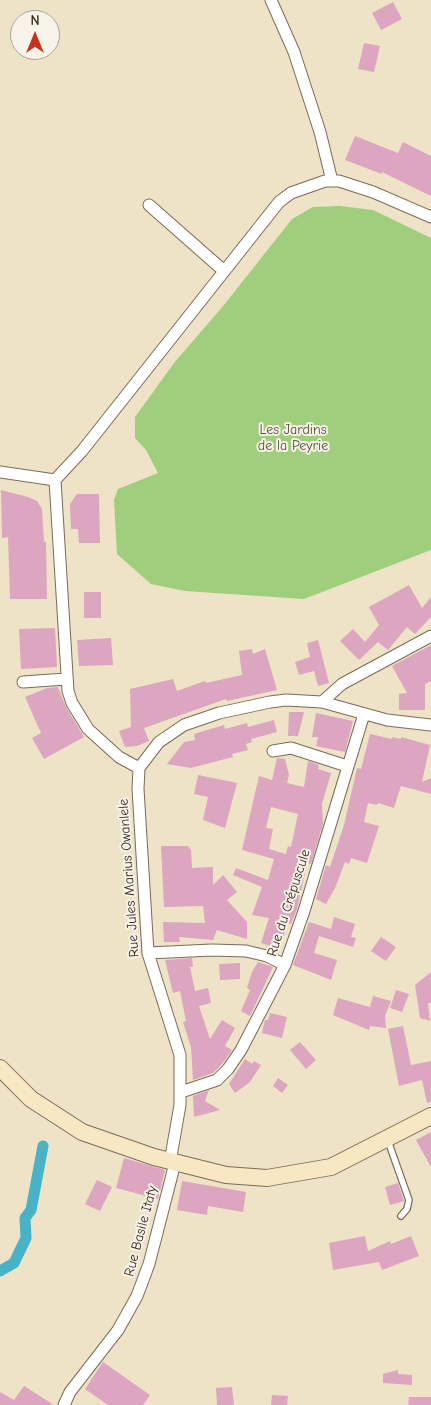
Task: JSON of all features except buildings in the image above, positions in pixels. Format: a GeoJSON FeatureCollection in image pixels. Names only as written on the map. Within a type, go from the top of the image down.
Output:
{"type":"FeatureCollection","features":[{"type":"Feature","properties":{"kind":"main road"},"geometry":{"type":"LineString","coordinates":[[0,1068],[32,1099],[62,1120],[101,1140],[172,1162],[226,1175],[267,1178],[288,1176],[331,1167],[431,1116]]}},
{"type":"Feature","properties":{"kind":"street"},"geometry":{"type":"LineString","coordinates":[[271,0],[294,52],[320,132],[332,180]]}},
{"type":"Feature","properties":{"kind":"street"},"geometry":{"type":"LineString","coordinates":[[431,217],[354,185],[332,180],[306,186],[279,202],[82,451],[55,480],[66,679],[72,703],[88,729],[114,753],[139,768],[159,742],[172,731],[199,719],[286,700],[322,702],[408,724],[431,726]]}},
{"type":"Feature","properties":{"kind":"street"},"geometry":{"type":"LineString","coordinates":[[149,205],[224,271]]}},
{"type":"Feature","properties":{"kind":"street"},"geometry":{"type":"LineString","coordinates":[[0,472],[55,480]]}},
{"type":"Feature","properties":{"kind":"street"},"geometry":{"type":"LineString","coordinates":[[322,702],[342,684],[431,636]]}},
{"type":"Feature","properties":{"kind":"street"},"geometry":{"type":"LineString","coordinates":[[23,682],[66,679]]}},
{"type":"Feature","properties":{"kind":"street","name":"Rue du Crépuscule"},"geometry":{"type":"LineString","coordinates":[[181,1092],[217,1080],[228,1069],[241,1050],[285,964],[304,911],[364,714]]}},
{"type":"Feature","properties":{"kind":"street"},"geometry":{"type":"LineString","coordinates":[[274,751],[291,748],[347,766]]}},
{"type":"Feature","properties":{"kind":"street","name":"Rue Jules Marius Owanlele"},"geometry":{"type":"LineString","coordinates":[[139,768],[138,789],[148,953],[154,977],[178,1044],[181,1092],[172,1162]]}},
{"type":"Feature","properties":{"kind":"street"},"geometry":{"type":"LineString","coordinates":[[148,953],[212,950],[246,951],[267,956],[285,964]]}},
{"type":"Feature","properties":{"kind":"street","name":"Rue Basile Itaty"},"geometry":{"type":"LineString","coordinates":[[64,1405],[70,1392],[118,1330],[137,1296],[149,1264],[172,1162]]}},
{"type":"Feature","properties":{"kind":"lane"},"geometry":{"type":"LineString","coordinates":[[387,1139],[409,1200],[407,1209],[401,1216]]}},
{"type":"Feature","properties":{"kind":"green space","name":"Les Jardins de la Peyrie"},"geometry":{"type":"Polygon","coordinates":[[[340,206],[373,210],[431,238],[431,550],[304,599],[185,591],[151,584],[117,554],[114,500],[118,489],[158,473],[146,450],[135,438],[135,417],[174,363],[224,305],[292,219],[313,207],[340,206]]]}},
{"type":"Feature","properties":{"kind":"waterway"},"geometry":{"type":"LineString","coordinates":[[0,1271],[14,1263],[26,1238],[25,1218],[31,1210],[43,1146]]}}]}
